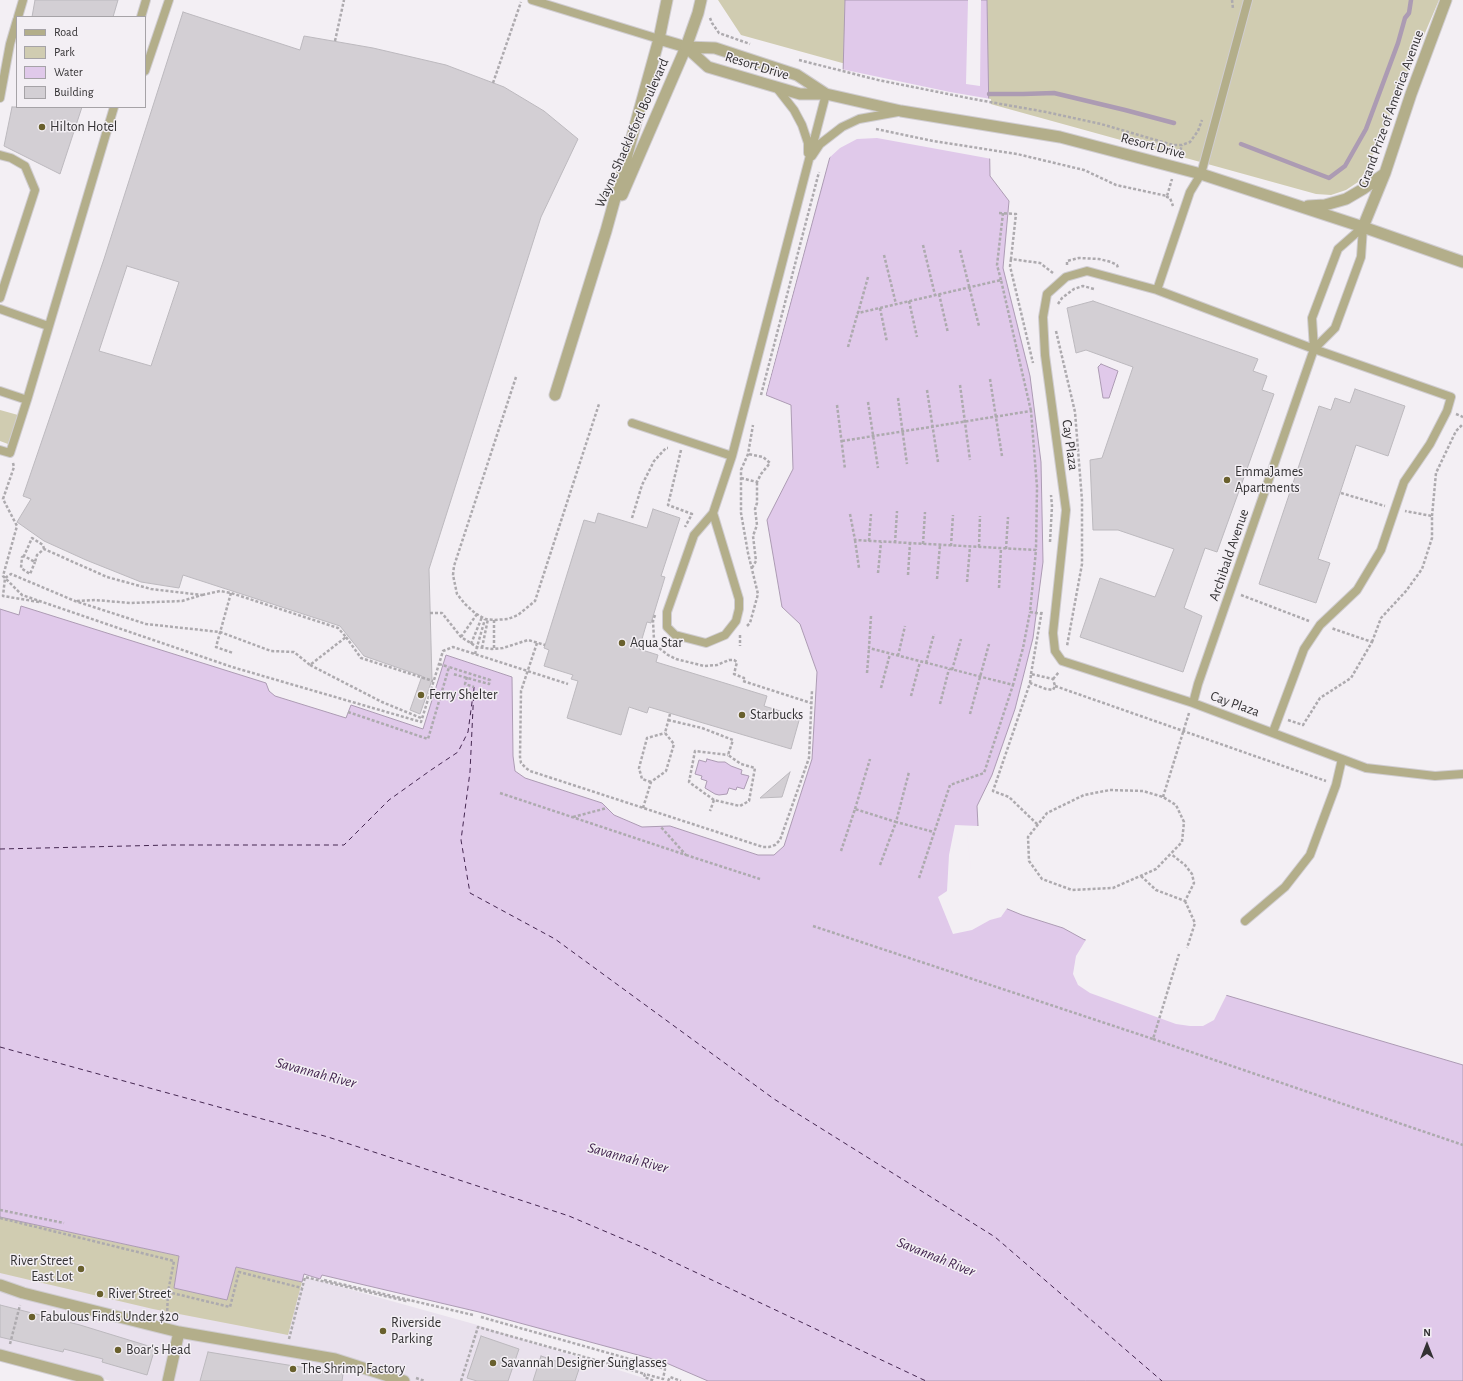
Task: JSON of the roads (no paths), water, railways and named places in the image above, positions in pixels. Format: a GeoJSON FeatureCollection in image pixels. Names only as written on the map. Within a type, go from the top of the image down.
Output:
{"type":"FeatureCollection","features":[{"type":"Feature","properties":{"kind":"street","name":"Wayne Shackleford Boulevard"},"geometry":{"type":"LineString","coordinates":[[555,395],[606,231],[659,39],[667,0]]}},
{"type":"Feature","properties":{"kind":"street","name":"Wayne Shackleford Boulevard"},"geometry":{"type":"LineString","coordinates":[[606,231],[686,47],[701,0]]}},
{"type":"Feature","properties":{"kind":"street","name":"Grand Prize of America Avenue"},"geometry":{"type":"LineString","coordinates":[[1364,227],[1385,173],[1411,94],[1446,0]]}},
{"type":"Feature","properties":{"kind":"street","name":"Resort Drive"},"geometry":{"type":"LineString","coordinates":[[659,39],[686,47],[714,48],[797,75],[826,94]]}},
{"type":"Feature","properties":{"kind":"street","name":"Resort Drive"},"geometry":{"type":"LineString","coordinates":[[686,47],[708,67],[800,94],[826,94],[901,111],[1060,137],[1201,174],[1364,227],[1463,262]]}},
{"type":"Feature","properties":{"kind":"street"},"geometry":{"type":"LineString","coordinates":[[1301,206],[1325,205],[1346,199],[1385,173]]}},
{"type":"Feature","properties":{"kind":"street"},"geometry":{"type":"LineString","coordinates":[[0,1285],[23,1293],[179,1332],[335,1359],[404,1381]]}},
{"type":"Feature","properties":{"kind":"street"},"geometry":{"type":"LineString","coordinates":[[168,1381],[179,1332]]}},
{"type":"Feature","properties":{"kind":"street"},"geometry":{"type":"LineString","coordinates":[[3,1356],[98,1381]]}},
{"type":"Feature","properties":{"kind":"lane"},"geometry":{"type":"LineString","coordinates":[[18,16],[23,0]]}},
{"type":"Feature","properties":{"kind":"lane"},"geometry":{"type":"LineString","coordinates":[[141,16],[146,0]]}},
{"type":"Feature","properties":{"kind":"lane"},"geometry":{"type":"LineString","coordinates":[[146,68],[169,0]]}},
{"type":"Feature","properties":{"kind":"lane"},"geometry":{"type":"LineString","coordinates":[[532,0],[659,39]]}},
{"type":"Feature","properties":{"kind":"lane"},"geometry":{"type":"LineString","coordinates":[[1157,290],[1190,192],[1201,174],[1248,0]]}},
{"type":"Feature","properties":{"kind":"lane"},"geometry":{"type":"LineString","coordinates":[[0,98],[10,44],[16,23]]}},
{"type":"Feature","properties":{"kind":"lane"},"geometry":{"type":"LineString","coordinates":[[776,87],[794,110],[802,125],[808,143],[809,160]]}},
{"type":"Feature","properties":{"kind":"lane"},"geometry":{"type":"LineString","coordinates":[[713,513],[739,599],[739,610],[736,621],[725,635],[706,643],[675,635],[666,627],[666,612],[694,535],[713,513],[732,456],[826,94]]}},
{"type":"Feature","properties":{"kind":"lane"},"geometry":{"type":"LineString","coordinates":[[0,450],[10,453],[114,108]]}},
{"type":"Feature","properties":{"kind":"lane"},"geometry":{"type":"LineString","coordinates":[[809,160],[820,144],[842,127],[859,119],[901,111]]}},
{"type":"Feature","properties":{"kind":"lane"},"geometry":{"type":"LineString","coordinates":[[0,155],[11,158],[25,166],[35,190],[0,298]]}},
{"type":"Feature","properties":{"kind":"lane","name":"Archibald Avenue"},"geometry":{"type":"LineString","coordinates":[[1193,703],[1198,684],[1314,349],[1312,318],[1338,248],[1364,227]]}},
{"type":"Feature","properties":{"kind":"lane","name":"Archibald Avenue"},"geometry":{"type":"LineString","coordinates":[[1314,349],[1334,328],[1361,257],[1364,227]]}},
{"type":"Feature","properties":{"kind":"lane","name":"Cay Plaza"},"geometry":{"type":"LineString","coordinates":[[1273,732],[1304,649],[1320,625],[1357,590],[1382,550],[1394,509],[1404,482],[1430,444],[1447,411],[1451,396],[1314,349],[1157,290],[1087,271],[1066,277],[1047,294],[1043,317],[1045,355],[1066,510],[1053,633],[1055,652],[1062,661],[1193,703],[1366,768],[1435,776],[1463,774]]}},
{"type":"Feature","properties":{"kind":"lane"},"geometry":{"type":"LineString","coordinates":[[0,309],[48,326]]}},
{"type":"Feature","properties":{"kind":"lane"},"geometry":{"type":"LineString","coordinates":[[0,391],[27,400]]}},
{"type":"Feature","properties":{"kind":"lane"},"geometry":{"type":"LineString","coordinates":[[632,423],[732,456]]}},
{"type":"Feature","properties":{"kind":"lane"},"geometry":{"type":"LineString","coordinates":[[1245,921],[1285,887],[1310,855],[1336,785],[1342,759]]}},
{"type":"Feature","properties":{"kind":"water","name":"Savannah River"},"geometry":{"type":"Polygon","coordinates":[[[845,0],[987,0],[990,176],[1009,201],[1003,268],[1030,376],[1041,462],[1043,562],[1033,638],[1015,709],[992,775],[977,806],[978,826],[964,835],[969,869],[976,896],[1022,915],[1063,928],[1083,939],[1205,989],[1463,1065],[1463,1381],[708,1381],[664,1362],[479,1312],[322,1275],[320,1279],[304,1274],[302,1282],[236,1267],[227,1300],[174,1288],[179,1256],[0,1217],[0,609],[19,615],[21,606],[266,683],[269,691],[275,696],[346,718],[351,705],[423,729],[446,655],[512,677],[513,756],[515,771],[525,778],[602,803],[614,815],[642,827],[670,826],[758,855],[774,855],[784,846],[812,759],[817,672],[800,624],[782,607],[767,520],[793,469],[791,405],[766,395],[842,112],[845,0]]]}},
{"type":"Feature","properties":{"kind":"water"},"geometry":{"type":"Polygon","coordinates":[[[1101,364],[1118,371],[1109,398],[1103,398],[1098,367],[1101,364]]]}},
{"type":"Feature","properties":{"kind":"water"},"geometry":{"type":"Polygon","coordinates":[[[707,759],[725,762],[742,770],[741,774],[749,776],[744,789],[737,787],[736,790],[729,788],[727,794],[719,795],[705,788],[707,781],[701,779],[702,776],[695,774],[699,760],[706,762],[707,759]]]}},
{"type":"Feature","properties":{"kind":"waterway"},"geometry":{"type":"LineString","coordinates":[[1241,144],[1329,178],[1345,166],[1366,129],[1398,43],[1405,18],[1409,13],[1411,0]]}},
{"type":"Feature","properties":{"kind":"waterway"},"geometry":{"type":"LineString","coordinates":[[989,94],[1054,93],[1174,123]]}},
{"type":"Feature","properties":{"kind":"place","name":"Hilton Hotel"},"geometry":{"type":"Point","coordinates":[42,127]}},
{"type":"Feature","properties":{"kind":"place","name":"EmmaJames Apartments"},"geometry":{"type":"Point","coordinates":[1227,480]}},
{"type":"Feature","properties":{"kind":"place","name":"Aqua Star"},"geometry":{"type":"Point","coordinates":[622,643]}},
{"type":"Feature","properties":{"kind":"place","name":"Ferry Shelter"},"geometry":{"type":"Point","coordinates":[421,695]}},
{"type":"Feature","properties":{"kind":"place","name":"Starbucks"},"geometry":{"type":"Point","coordinates":[742,715]}},
{"type":"Feature","properties":{"kind":"place","name":"River Street East Lot"},"geometry":{"type":"Point","coordinates":[81,1269]}},
{"type":"Feature","properties":{"kind":"place","name":"River Street"},"geometry":{"type":"Point","coordinates":[100,1294]}},
{"type":"Feature","properties":{"kind":"place","name":"Fabulous Finds Under $20"},"geometry":{"type":"Point","coordinates":[32,1317]}},
{"type":"Feature","properties":{"kind":"place","name":"Riverside Parking"},"geometry":{"type":"Point","coordinates":[383,1331]}},
{"type":"Feature","properties":{"kind":"place","name":"Boar's Head"},"geometry":{"type":"Point","coordinates":[118,1350]}},
{"type":"Feature","properties":{"kind":"place","name":"Savannah Designer Sunglasses"},"geometry":{"type":"Point","coordinates":[493,1363]}},
{"type":"Feature","properties":{"kind":"place","name":"The Shrimp Factory"},"geometry":{"type":"Point","coordinates":[293,1369]}}]}
